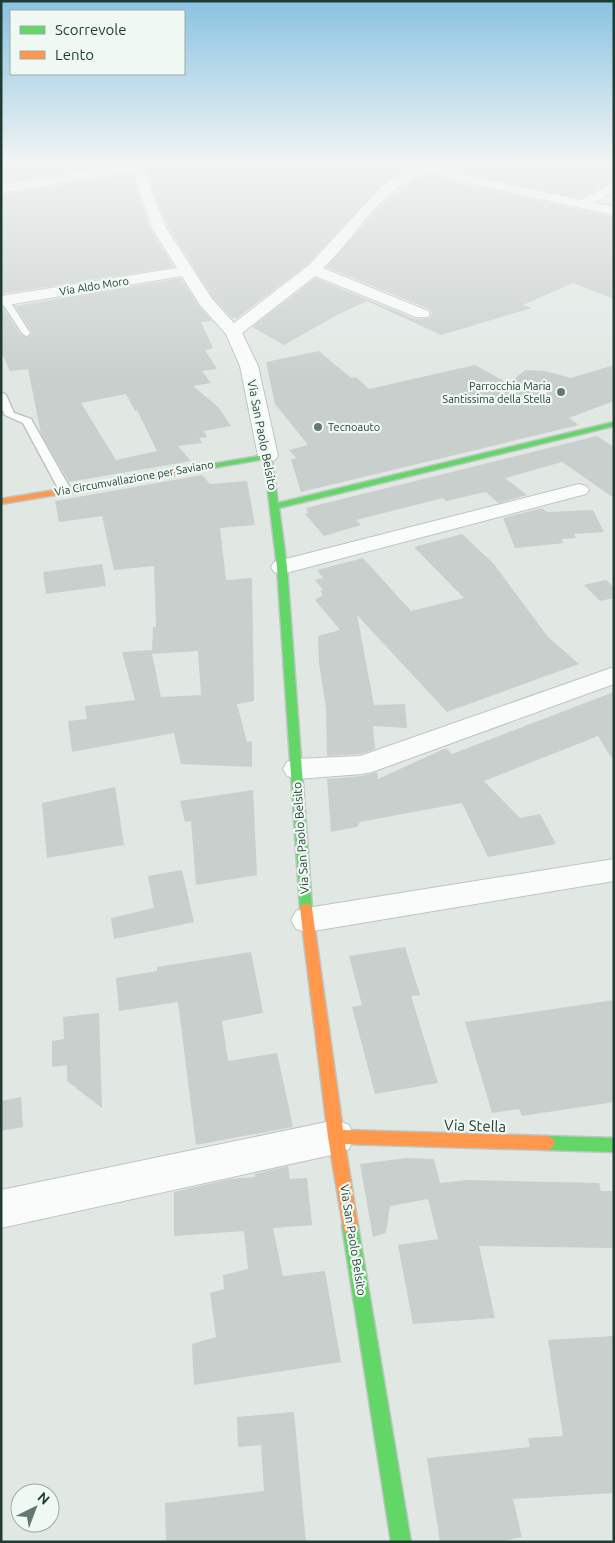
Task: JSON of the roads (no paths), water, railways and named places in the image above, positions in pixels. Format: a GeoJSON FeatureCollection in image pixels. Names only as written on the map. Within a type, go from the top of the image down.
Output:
{"type":"FeatureCollection","features":[{"type":"Feature","properties":{"kind":"main road"},"geometry":{"type":"LineString","coordinates":[[274,507],[614,424]]}},
{"type":"Feature","properties":{"kind":"main road","name":"Via Circumvallazione per Saviano"},"geometry":{"type":"LineString","coordinates":[[1,502],[268,456]]}},
{"type":"Feature","properties":{"kind":"main road","name":"Via San Paolo Belsito"},"geometry":{"type":"LineString","coordinates":[[268,456],[282,567],[307,920],[336,1137],[401,1542]]}},
{"type":"Feature","properties":{"kind":"main road","name":"Via Stella"},"geometry":{"type":"LineString","coordinates":[[336,1137],[614,1145]]}},
{"type":"Feature","properties":{"kind":"street","name":"Via San Paolo Belsito"},"geometry":{"type":"LineString","coordinates":[[163,234],[206,302],[233,332],[249,366],[268,456]]}},
{"type":"Feature","properties":{"kind":"street"},"geometry":{"type":"LineString","coordinates":[[233,332],[312,269],[348,234]]}},
{"type":"Feature","properties":{"kind":"street"},"geometry":{"type":"LineString","coordinates":[[312,269],[422,314]]}},
{"type":"Feature","properties":{"kind":"street","name":"Via Aldo Moro"},"geometry":{"type":"LineString","coordinates":[[3,300],[186,271]]}},
{"type":"Feature","properties":{"kind":"street"},"geometry":{"type":"LineString","coordinates":[[282,567],[579,490]]}},
{"type":"Feature","properties":{"kind":"street"},"geometry":{"type":"LineString","coordinates":[[297,769],[362,765],[614,675]]}},
{"type":"Feature","properties":{"kind":"street"},"geometry":{"type":"LineString","coordinates":[[307,920],[614,870]]}},
{"type":"Feature","properties":{"kind":"street"},"geometry":{"type":"LineString","coordinates":[[1,1209],[336,1137]]}},
{"type":"Feature","properties":{"kind":"lane"},"geometry":{"type":"LineString","coordinates":[[3,300],[26,333]]}},
{"type":"Feature","properties":{"kind":"lane"},"geometry":{"type":"LineString","coordinates":[[1,395],[10,415],[27,421],[65,490]]}},
{"type":"Feature","properties":{"kind":"place","name":"Parrocchia Maria Santissima della Stella"},"geometry":{"type":"Point","coordinates":[561,392]}},
{"type":"Feature","properties":{"kind":"place","name":"Tecnoauto"},"geometry":{"type":"Point","coordinates":[318,427]}}]}
